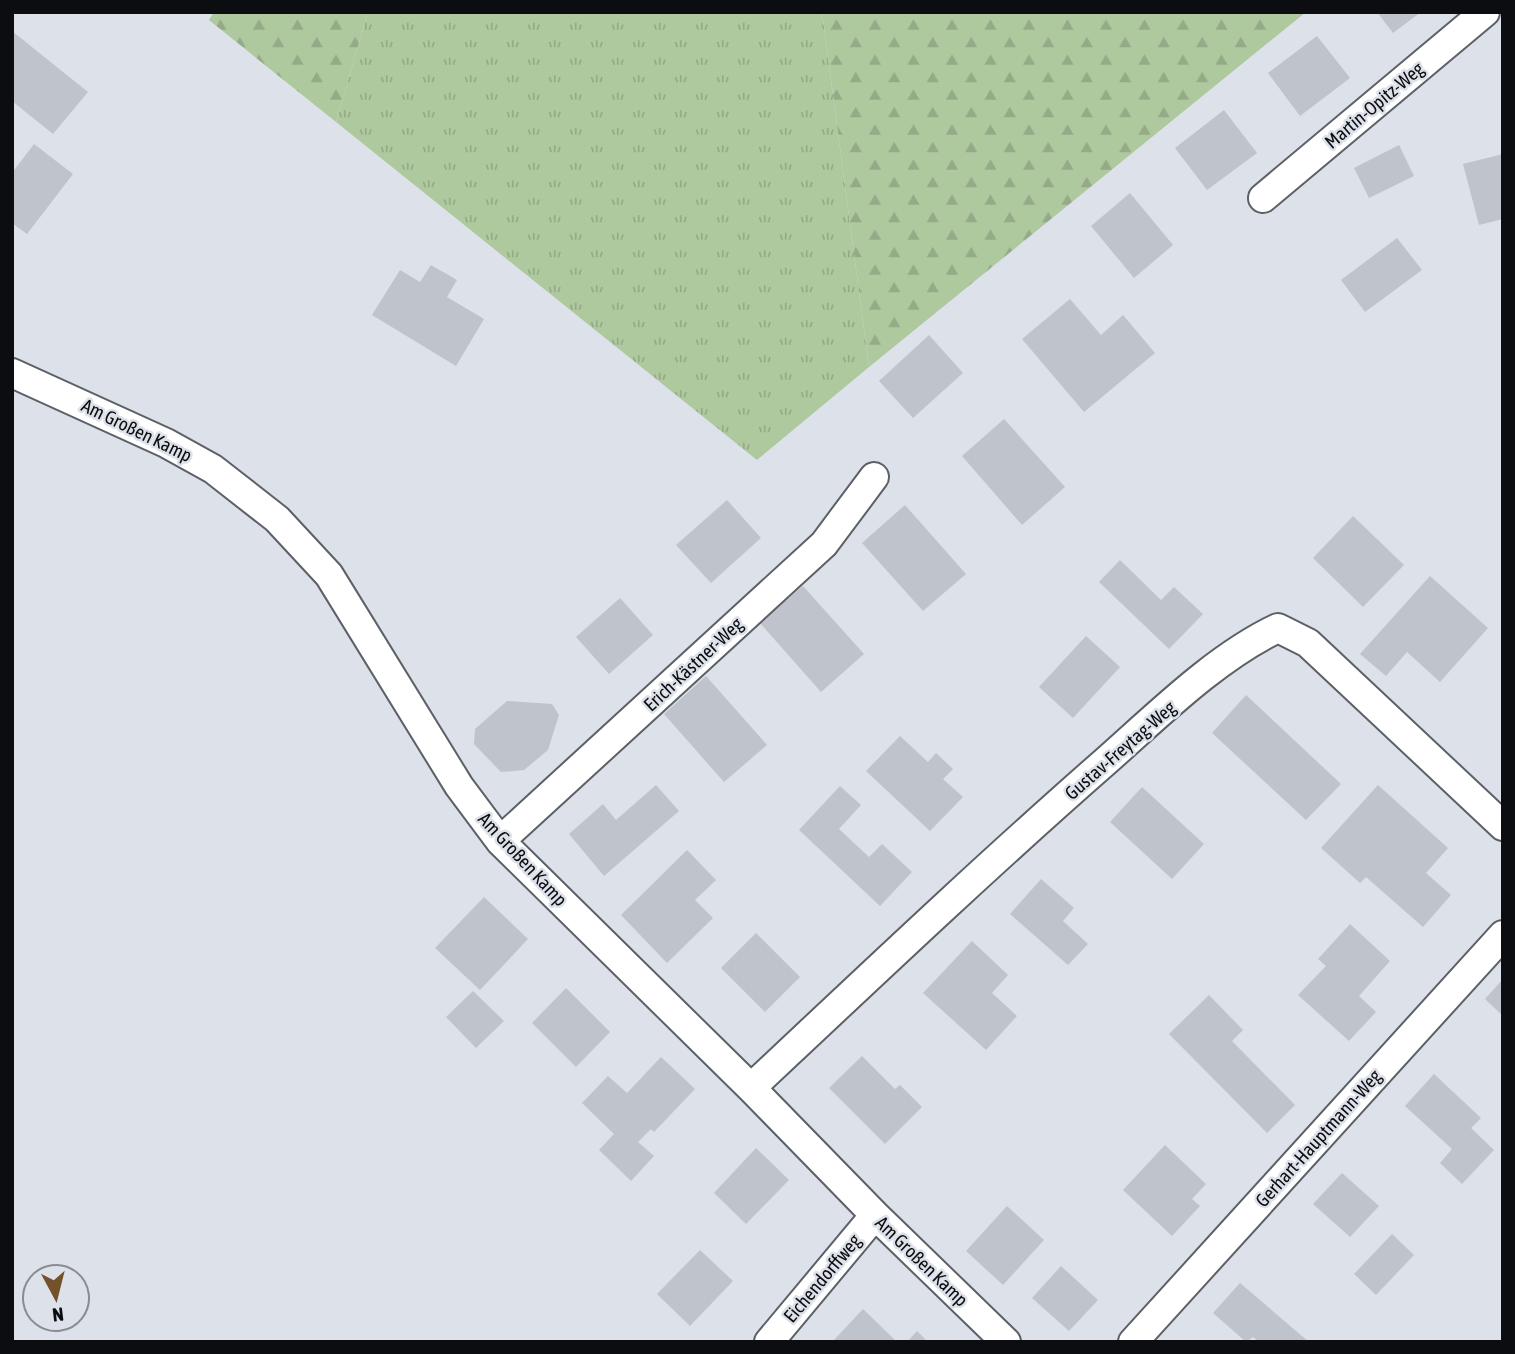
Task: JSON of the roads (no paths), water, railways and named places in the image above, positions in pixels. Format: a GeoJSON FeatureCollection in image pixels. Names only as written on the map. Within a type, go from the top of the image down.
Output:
{"type":"FeatureCollection","features":[{"type":"Feature","properties":{"kind":"street","name":"Martin-Opitz-Weg"},"geometry":{"type":"LineString","coordinates":[[1263,198],[1485,12]]}},
{"type":"Feature","properties":{"kind":"street","name":"Am Großen Kamp"},"geometry":{"type":"LineString","coordinates":[[12,373],[166,443],[213,468],[277,519],[329,575],[452,775],[500,841],[1006,1342]]}},
{"type":"Feature","properties":{"kind":"street","name":"Erich-Kästner-Weg"},"geometry":{"type":"LineString","coordinates":[[500,841],[824,544],[874,477]]}},
{"type":"Feature","properties":{"kind":"street","name":"Gustav-Freytag-Weg"},"geometry":{"type":"LineString","coordinates":[[751,1088],[1009,846],[1161,713],[1254,639],[1278,628],[1308,643],[1503,826]]}},
{"type":"Feature","properties":{"kind":"street","name":"Gerhart-Hauptmann-Weg"},"geometry":{"type":"LineString","coordinates":[[1133,1342],[1503,935]]}},
{"type":"Feature","properties":{"kind":"street","name":"Eichendorffweg"},"geometry":{"type":"LineString","coordinates":[[769,1342],[875,1215]]}}]}
